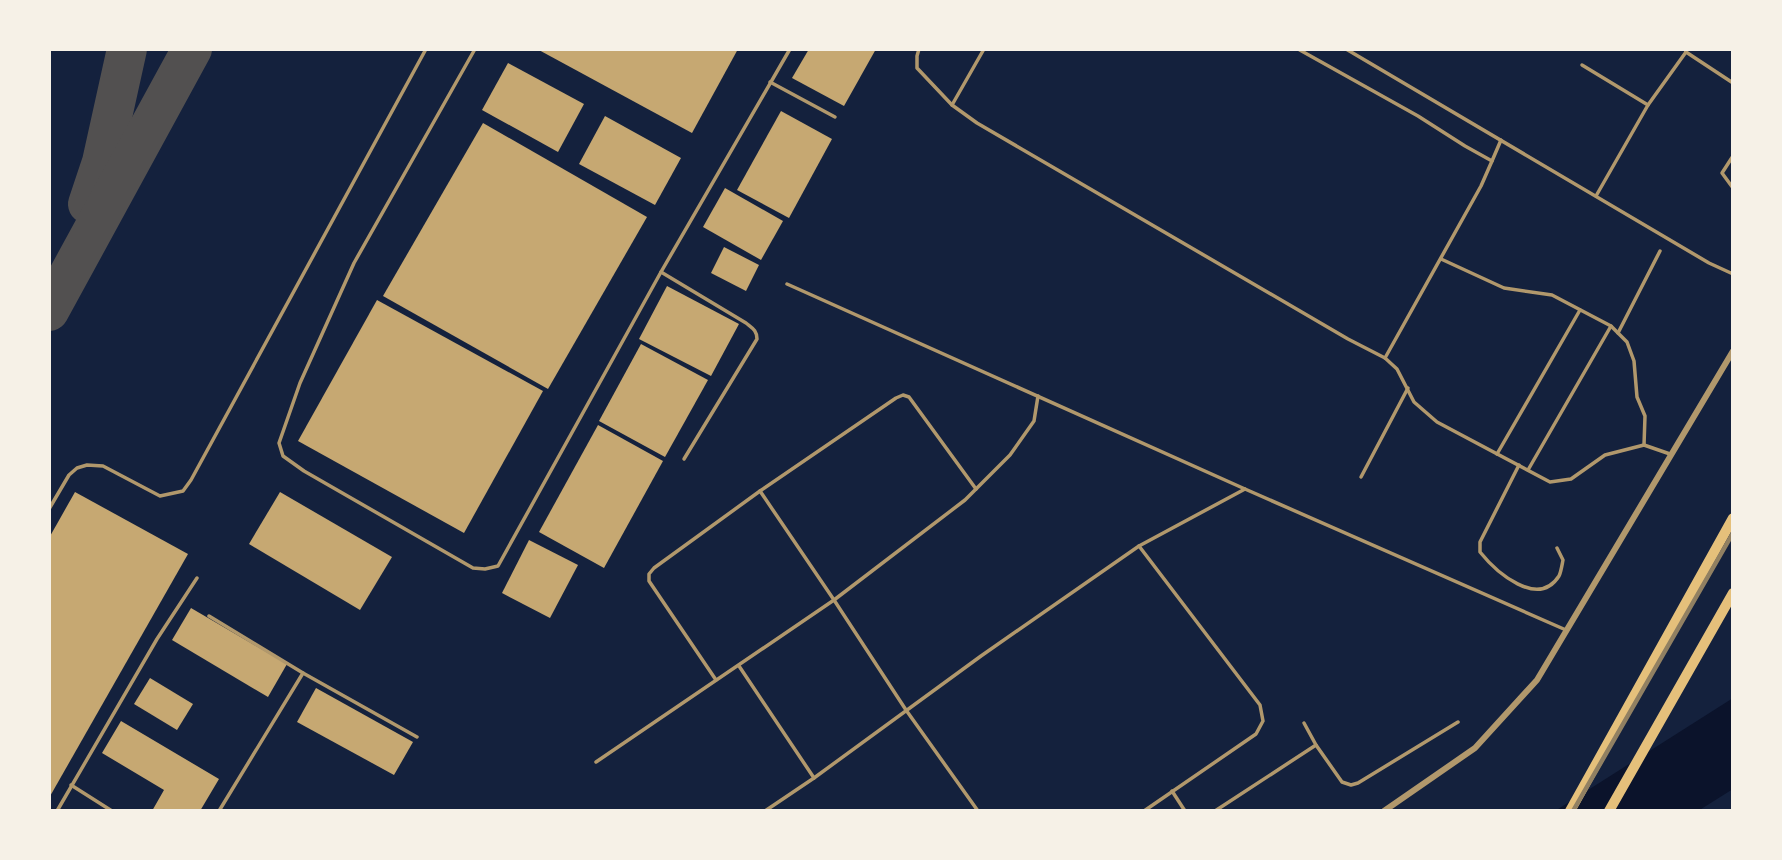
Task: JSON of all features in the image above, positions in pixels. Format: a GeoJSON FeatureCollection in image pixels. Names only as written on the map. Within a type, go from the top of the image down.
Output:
{"type":"FeatureCollection","features":[{"type":"Feature","properties":{"kind":"main road"},"geometry":{"type":"LineString","coordinates":[[1570,811],[1733,519]]}},
{"type":"Feature","properties":{"kind":"main road"},"geometry":{"type":"LineString","coordinates":[[1609,811],[1733,593]]}},
{"type":"Feature","properties":{"kind":"street"},"geometry":{"type":"LineString","coordinates":[[1384,811],[1475,748],[1537,680],[1733,351]]}},
{"type":"Feature","properties":{"kind":"lane"},"geometry":{"type":"LineString","coordinates":[[49,509],[69,475],[77,468],[87,465],[103,466],[160,496],[183,491],[426,49]]}},
{"type":"Feature","properties":{"kind":"lane"},"geometry":{"type":"LineString","coordinates":[[475,49],[354,263],[300,383],[279,443],[284,456],[304,471],[473,568],[485,569],[498,566],[661,272],[790,49]]}},
{"type":"Feature","properties":{"kind":"lane"},"geometry":{"type":"LineString","coordinates":[[919,49],[916,56],[917,68],[952,106],[1336,332],[1385,358],[1397,369],[1414,402],[1437,422],[1550,482],[1571,479],[1605,455],[1644,445],[1671,454]]}},
{"type":"Feature","properties":{"kind":"lane"},"geometry":{"type":"LineString","coordinates":[[952,106],[984,49]]}},
{"type":"Feature","properties":{"kind":"lane"},"geometry":{"type":"LineString","coordinates":[[1298,49],[1492,161]]}},
{"type":"Feature","properties":{"kind":"lane"},"geometry":{"type":"LineString","coordinates":[[1346,49],[1709,263],[1733,274]]}},
{"type":"Feature","properties":{"kind":"lane"},"geometry":{"type":"LineString","coordinates":[[1596,196],[1648,105],[1686,51],[1733,83]]}},
{"type":"Feature","properties":{"kind":"lane"},"geometry":{"type":"LineString","coordinates":[[1582,65],[1648,105]]}},
{"type":"Feature","properties":{"kind":"lane"},"geometry":{"type":"LineString","coordinates":[[770,82],[835,117]]}},
{"type":"Feature","properties":{"kind":"lane"},"geometry":{"type":"LineString","coordinates":[[1385,358],[1481,186],[1501,140]]}},
{"type":"Feature","properties":{"kind":"lane"},"geometry":{"type":"LineString","coordinates":[[1733,156],[1722,173],[1733,188]]}},
{"type":"Feature","properties":{"kind":"lane"},"geometry":{"type":"LineString","coordinates":[[1618,333],[1660,251]]}},
{"type":"Feature","properties":{"kind":"lane"},"geometry":{"type":"LineString","coordinates":[[1441,259],[1504,288],[1552,295],[1611,326],[1627,342],[1634,361],[1637,397],[1645,416],[1644,445]]}},
{"type":"Feature","properties":{"kind":"lane"},"geometry":{"type":"LineString","coordinates":[[661,272],[746,323],[755,329],[757,335],[684,459]]}},
{"type":"Feature","properties":{"kind":"lane"},"geometry":{"type":"LineString","coordinates":[[787,284],[1566,630]]}},
{"type":"Feature","properties":{"kind":"lane"},"geometry":{"type":"LineString","coordinates":[[1497,454],[1580,310]]}},
{"type":"Feature","properties":{"kind":"lane"},"geometry":{"type":"LineString","coordinates":[[1528,470],[1611,326]]}},
{"type":"Feature","properties":{"kind":"lane"},"geometry":{"type":"LineString","coordinates":[[1361,477],[1408,388]]}},
{"type":"Feature","properties":{"kind":"lane"},"geometry":{"type":"LineString","coordinates":[[716,680],[649,581],[649,574],[654,568],[760,491],[896,398],[903,396],[909,397],[976,489]]}},
{"type":"Feature","properties":{"kind":"lane"},"geometry":{"type":"LineString","coordinates":[[596,762],[834,600],[965,500],[1010,455],[1034,421],[1038,396]]}},
{"type":"Feature","properties":{"kind":"lane"},"geometry":{"type":"LineString","coordinates":[[1519,465],[1480,542],[1480,552],[1490,564],[1517,584],[1534,590],[1548,588],[1559,576],[1563,560],[1558,548]]}},
{"type":"Feature","properties":{"kind":"lane"},"geometry":{"type":"LineString","coordinates":[[765,811],[1139,546],[1245,489]]}},
{"type":"Feature","properties":{"kind":"lane"},"geometry":{"type":"LineString","coordinates":[[760,491],[906,710],[978,811]]}},
{"type":"Feature","properties":{"kind":"lane"},"geometry":{"type":"LineString","coordinates":[[1139,546],[1260,705],[1263,721],[1256,734],[1144,811]]}},
{"type":"Feature","properties":{"kind":"lane"},"geometry":{"type":"LineString","coordinates":[[57,811],[157,639],[197,578]]}},
{"type":"Feature","properties":{"kind":"lane"},"geometry":{"type":"LineString","coordinates":[[209,616],[417,737]]}},
{"type":"Feature","properties":{"kind":"lane"},"geometry":{"type":"LineString","coordinates":[[739,665],[814,778]]}},
{"type":"Feature","properties":{"kind":"lane"},"geometry":{"type":"LineString","coordinates":[[219,811],[303,673]]}},
{"type":"Feature","properties":{"kind":"lane"},"geometry":{"type":"LineString","coordinates":[[1304,723],[1342,782],[1350,785],[1358,783],[1458,722]]}},
{"type":"Feature","properties":{"kind":"lane"},"geometry":{"type":"LineString","coordinates":[[1215,811],[1316,745]]}},
{"type":"Feature","properties":{"kind":"lane"},"geometry":{"type":"LineString","coordinates":[[71,785],[112,811]]}},
{"type":"Feature","properties":{"kind":"lane"},"geometry":{"type":"LineString","coordinates":[[1172,791],[1185,811]]}},
{"type":"Feature","properties":{"kind":"water"},"geometry":{"type":"Polygon","coordinates":[[[1733,698],[1733,789],[1698,811],[1555,811],[1733,698]]]}},
{"type":"Feature","properties":{"kind":"building"},"geometry":{"type":"Polygon","coordinates":[[[537,49],[738,49],[692,133],[537,49]]]}},
{"type":"Feature","properties":{"kind":"building"},"geometry":{"type":"Polygon","coordinates":[[[809,49],[876,49],[844,106],[792,78],[809,49]]]}},
{"type":"Feature","properties":{"kind":"building"},"geometry":{"type":"Polygon","coordinates":[[[508,63],[584,104],[558,152],[482,110],[508,63]]]}},
{"type":"Feature","properties":{"kind":"building"},"geometry":{"type":"Polygon","coordinates":[[[781,111],[832,139],[789,218],[737,190],[781,111]]]}},
{"type":"Feature","properties":{"kind":"building"},"geometry":{"type":"Polygon","coordinates":[[[605,116],[681,158],[655,205],[579,164],[605,116]]]}},
{"type":"Feature","properties":{"kind":"building"},"geometry":{"type":"Polygon","coordinates":[[[483,123],[647,217],[548,389],[383,296],[483,123]]]}},
{"type":"Feature","properties":{"kind":"building"},"geometry":{"type":"Polygon","coordinates":[[[725,188],[783,221],[761,260],[703,227],[725,188]]]}},
{"type":"Feature","properties":{"kind":"building"},"geometry":{"type":"Polygon","coordinates":[[[724,247],[759,265],[746,291],[711,273],[724,247]]]}},
{"type":"Feature","properties":{"kind":"building"},"geometry":{"type":"Polygon","coordinates":[[[667,286],[739,324],[711,376],[639,339],[667,286]]]}},
{"type":"Feature","properties":{"kind":"building"},"geometry":{"type":"Polygon","coordinates":[[[377,300],[543,391],[464,533],[298,441],[377,300]]]}},
{"type":"Feature","properties":{"kind":"building"},"geometry":{"type":"Polygon","coordinates":[[[641,344],[708,380],[665,457],[599,421],[641,344]]]}},
{"type":"Feature","properties":{"kind":"building"},"geometry":{"type":"Polygon","coordinates":[[[598,425],[663,461],[604,568],[539,532],[598,425]]]}},
{"type":"Feature","properties":{"kind":"building"},"geometry":{"type":"Polygon","coordinates":[[[75,492],[188,554],[49,798],[49,538],[75,492]]]}},
{"type":"Feature","properties":{"kind":"building"},"geometry":{"type":"Polygon","coordinates":[[[280,492],[392,557],[360,610],[249,544],[280,492]]]}},
{"type":"Feature","properties":{"kind":"building"},"geometry":{"type":"Polygon","coordinates":[[[529,540],[578,565],[550,618],[502,593],[529,540]]]}},
{"type":"Feature","properties":{"kind":"building"},"geometry":{"type":"Polygon","coordinates":[[[191,608],[287,664],[268,697],[172,640],[191,608]]]}},
{"type":"Feature","properties":{"kind":"building"},"geometry":{"type":"Polygon","coordinates":[[[150,678],[193,704],[177,730],[134,704],[150,678]]]}},
{"type":"Feature","properties":{"kind":"building"},"geometry":{"type":"Polygon","coordinates":[[[316,688],[413,742],[394,775],[297,722],[316,688]]]}},
{"type":"Feature","properties":{"kind":"building"},"geometry":{"type":"Polygon","coordinates":[[[121,721],[219,779],[200,811],[152,811],[164,790],[102,753],[121,721]]]}},
{"type":"Feature","properties":{"kind":"taxiway"},"geometry":{"type":"LineString","coordinates":[[88,204],[102,162],[127,49]]}},
{"type":"Feature","properties":{"kind":"taxiway"},"geometry":{"type":"LineString","coordinates":[[49,311],[192,49]]}},
{"type":"Feature","properties":{"kind":"railway"},"geometry":{"type":"LineString","coordinates":[[1573,811],[1733,533]]}}]}
